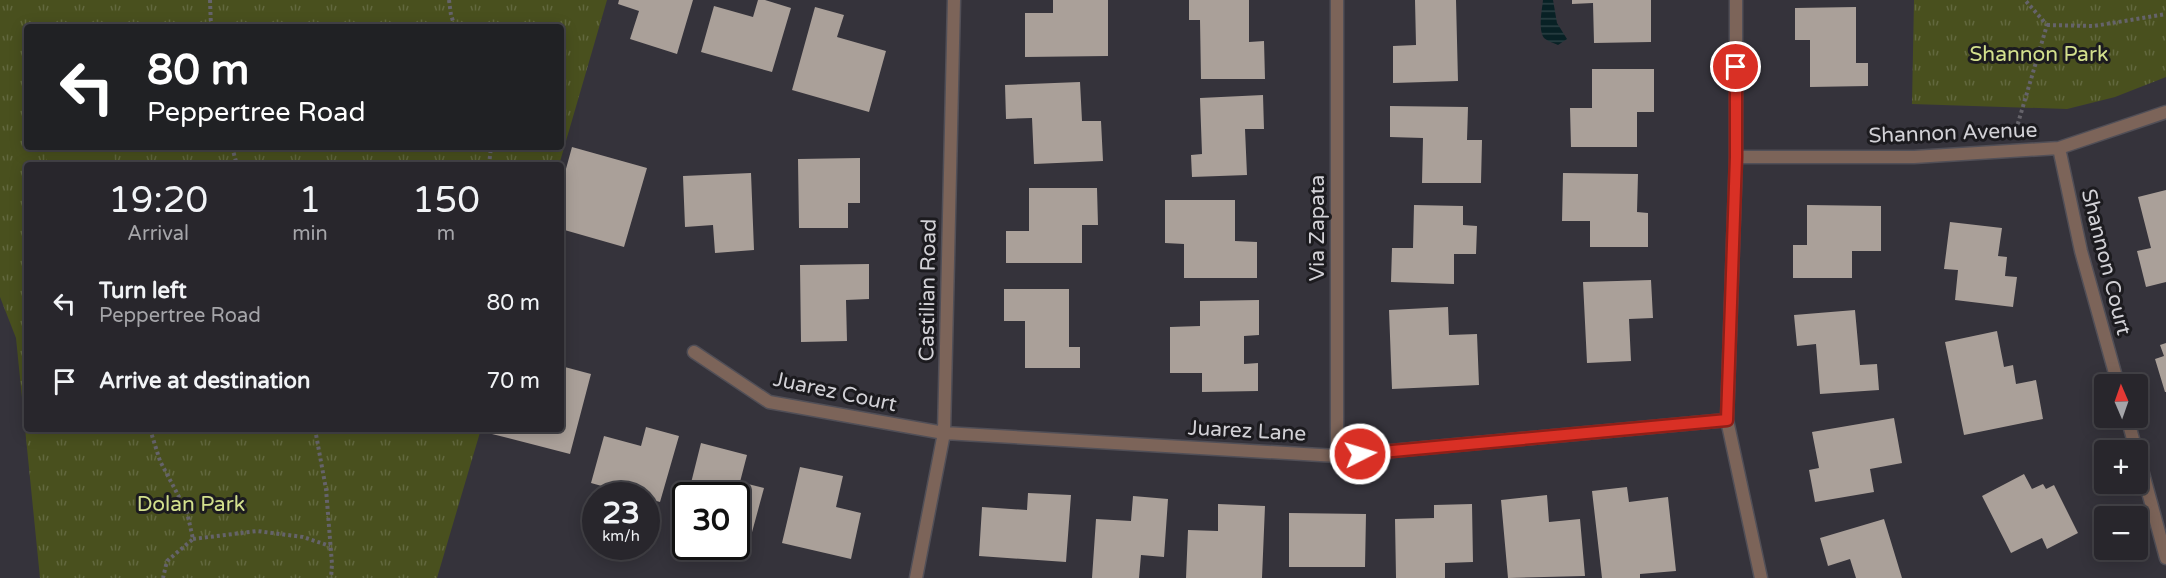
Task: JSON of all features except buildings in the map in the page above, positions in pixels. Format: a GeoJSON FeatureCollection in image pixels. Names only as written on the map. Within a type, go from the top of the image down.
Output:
{"type":"FeatureCollection","features":[{"type":"Feature","properties":{"kind":"street","name":"Castilian Road"},"geometry":{"type":"LineString","coordinates":[[916,578],[944,433],[954,0]]}},
{"type":"Feature","properties":{"kind":"street","name":"Via Zapata"},"geometry":{"type":"LineString","coordinates":[[1337,0],[1337,456]]}},
{"type":"Feature","properties":{"kind":"street"},"geometry":{"type":"LineString","coordinates":[[1736,0],[1736,157],[1727,420],[1761,578]]}},
{"type":"Feature","properties":{"kind":"street","name":"Shannon Avenue"},"geometry":{"type":"LineString","coordinates":[[1736,157],[1914,157],[2059,148],[2166,112]]}},
{"type":"Feature","properties":{"kind":"street","name":"Shannon Court"},"geometry":{"type":"LineString","coordinates":[[2059,148],[2081,251],[2115,374]]}},
{"type":"Feature","properties":{"kind":"street","name":"Juarez Court"},"geometry":{"type":"LineString","coordinates":[[694,352],[769,402],[944,433]]}},
{"type":"Feature","properties":{"kind":"street","name":"Juarez Lane"},"geometry":{"type":"LineString","coordinates":[[944,433],[1337,456],[1727,420]]}},
{"type":"Feature","properties":{"kind":"street"},"geometry":{"type":"LineString","coordinates":[[2148,492],[2166,558]]}},
{"type":"Feature","properties":{"kind":"path"},"geometry":{"type":"LineString","coordinates":[[210,0],[212,24]]}},
{"type":"Feature","properties":{"kind":"path"},"geometry":{"type":"LineString","coordinates":[[449,0],[454,24]]}},
{"type":"Feature","properties":{"kind":"path"},"geometry":{"type":"LineString","coordinates":[[2025,0],[2048,25],[2094,26],[2166,14]]}},
{"type":"Feature","properties":{"kind":"path"},"geometry":{"type":"LineString","coordinates":[[2010,151],[2048,25]]}},
{"type":"Feature","properties":{"kind":"path"},"geometry":{"type":"LineString","coordinates":[[151,432],[160,461],[187,513],[193,539]]}},
{"type":"Feature","properties":{"kind":"path"},"geometry":{"type":"LineString","coordinates":[[316,432],[326,489],[331,578]]}},
{"type":"Feature","properties":{"kind":"path"},"geometry":{"type":"LineString","coordinates":[[163,578],[167,561],[193,539],[257,531],[303,537],[330,546]]}},
{"type":"Feature","properties":{"kind":"green space","name":"Dolan Park"},"geometry":{"type":"Polygon","coordinates":[[[0,0],[607,0],[564,148],[564,24],[24,24],[24,150],[563,150],[560,162],[24,162],[24,418],[16,338],[0,297],[0,0]]]}},
{"type":"Feature","properties":{"kind":"green space","name":"Shannon Park"},"geometry":{"type":"Polygon","coordinates":[[[1914,0],[2166,0],[2166,77],[2115,97],[2067,109],[1912,104],[1914,0]]]}},
{"type":"Feature","properties":{"kind":"green space"},"geometry":{"type":"Polygon","coordinates":[[[44,150],[112,150],[115,162],[47,162],[44,150]]]}},
{"type":"Feature","properties":{"kind":"green space","name":"Dolan Park"},"geometry":{"type":"Polygon","coordinates":[[[25,432],[480,432],[437,578],[40,578],[25,432]]]}},
{"type":"Feature","properties":{"kind":"shaded area"},"geometry":{"type":"Polygon","coordinates":[[[1543,0],[1553,0],[1557,23],[1567,39],[1558,45],[1545,39],[1542,34],[1543,0]]]}},
{"type":"Feature","properties":{"kind":"route"},"geometry":{"type":"LineString","coordinates":[[1360,454],[1727,420],[1736,157],[1736,67]]}}]}
